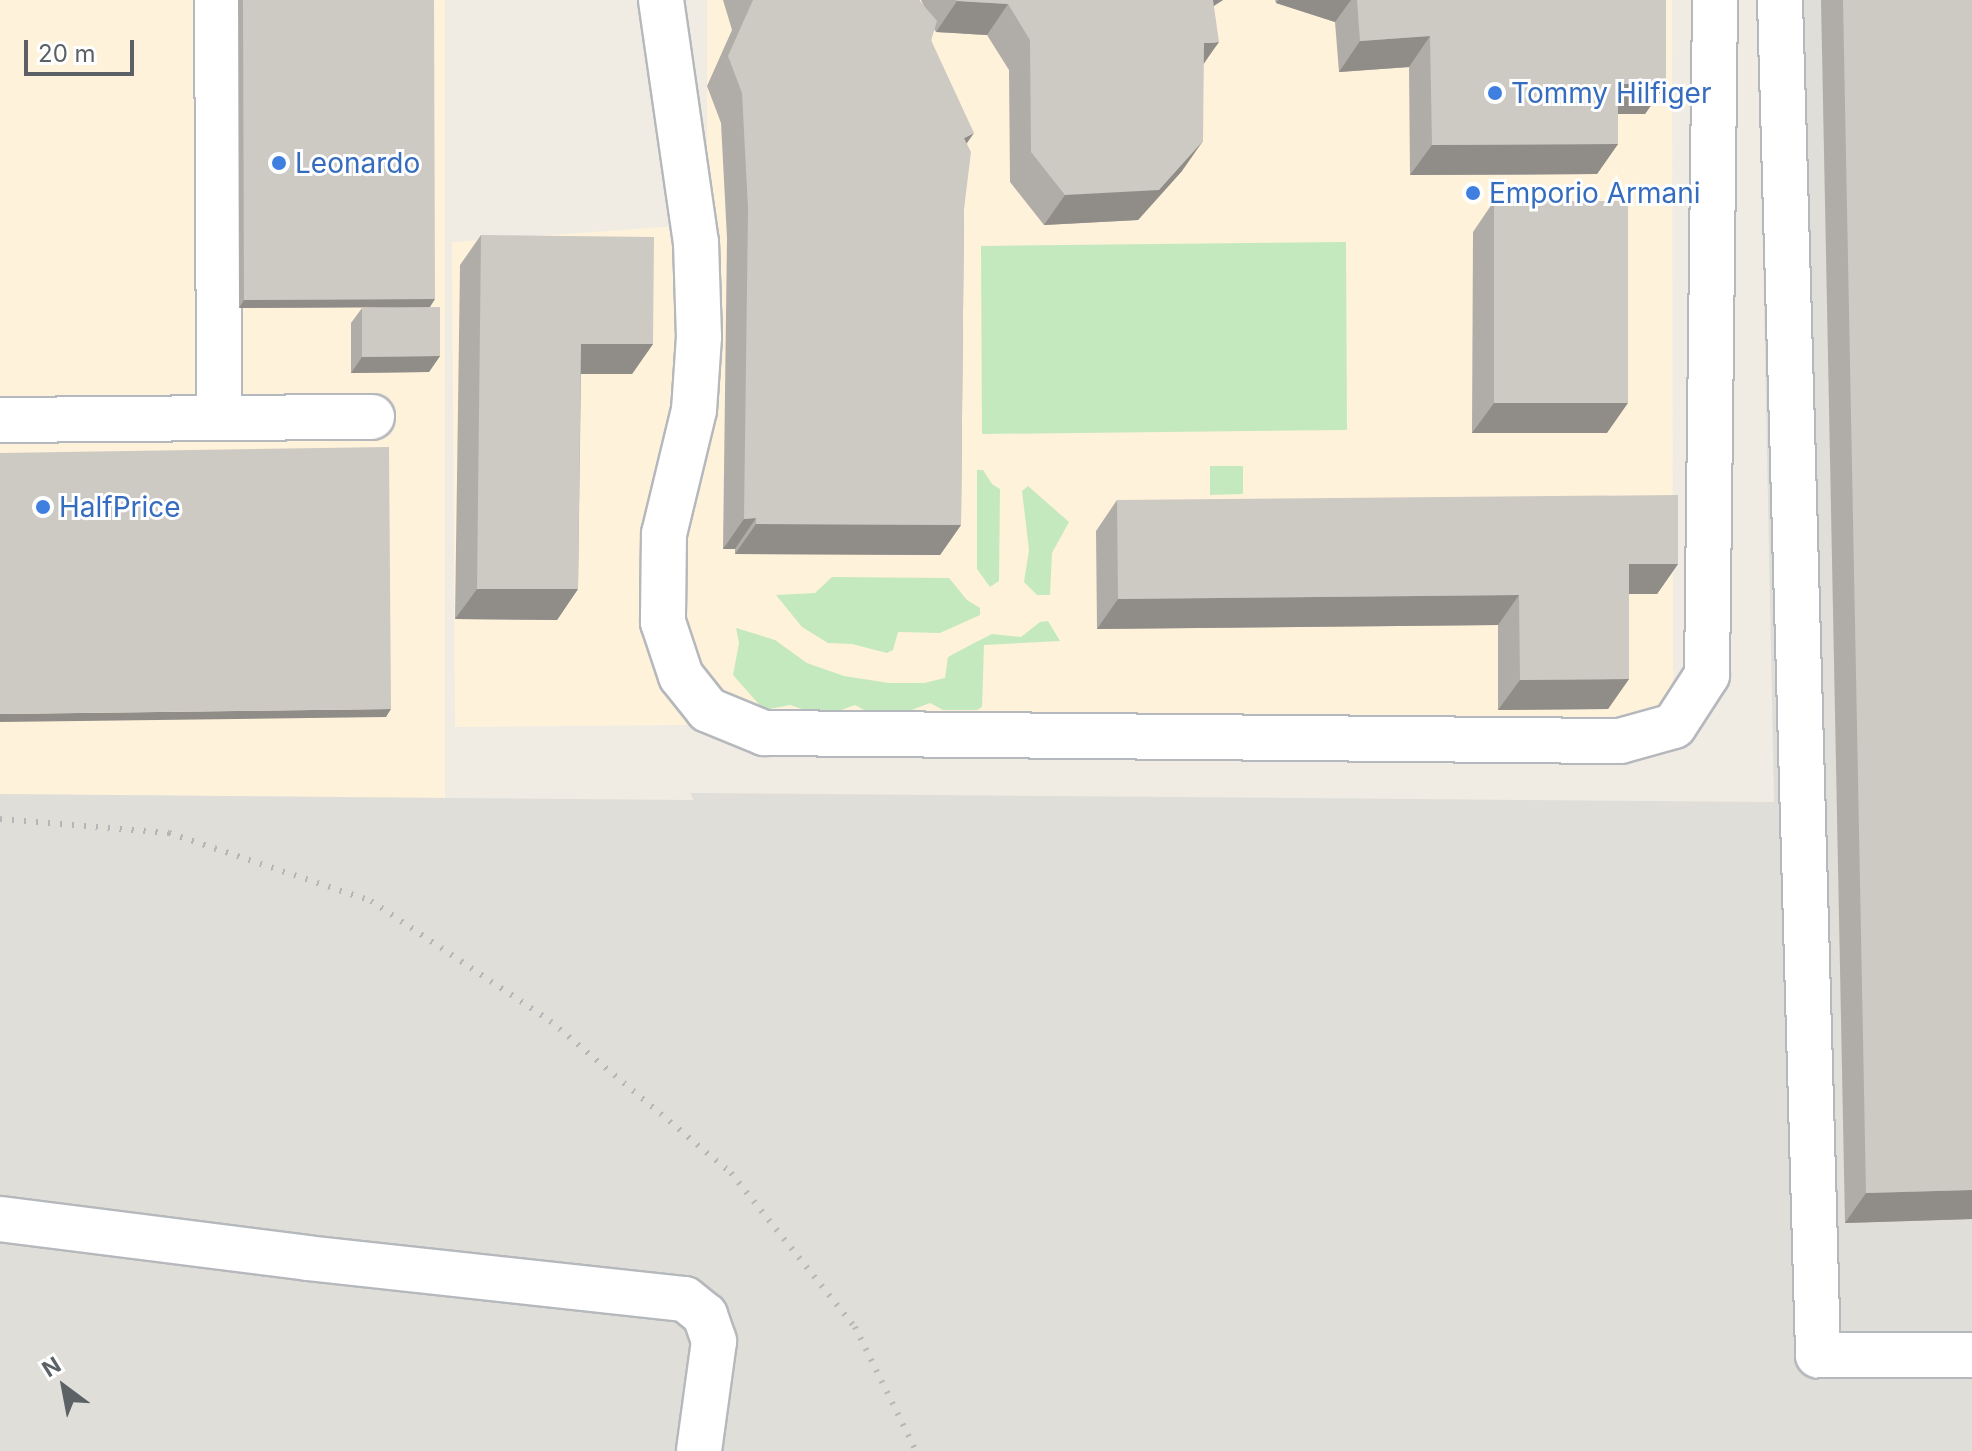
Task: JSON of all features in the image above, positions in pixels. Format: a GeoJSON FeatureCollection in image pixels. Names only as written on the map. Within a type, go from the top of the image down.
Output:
{"type":"FeatureCollection","features":[{"type":"Feature","properties":{"kind":"lane"},"geometry":{"type":"LineString","coordinates":[[217,0],[219,418]]}},
{"type":"Feature","properties":{"kind":"lane"},"geometry":{"type":"LineString","coordinates":[[661,0],[696,242],[699,337],[694,410],[664,534],[663,622],[681,676],[708,710],[764,733],[1620,741],[1674,726],[1707,675],[1715,0]]}},
{"type":"Feature","properties":{"kind":"lane"},"geometry":{"type":"LineString","coordinates":[[1780,0],[1818,1355],[1972,1355]]}},
{"type":"Feature","properties":{"kind":"lane"},"geometry":{"type":"LineString","coordinates":[[0,420],[372,417]]}},
{"type":"Feature","properties":{"kind":"lane"},"geometry":{"type":"LineString","coordinates":[[0,1219],[307,1258],[685,1299],[705,1315],[714,1341],[699,1451]]}},
{"type":"Feature","properties":{"kind":"shaded area"},"geometry":{"type":"Polygon","coordinates":[[[0,0],[445,0],[445,798],[0,794],[0,0]]]}},
{"type":"Feature","properties":{"kind":"shaded area"},"geometry":{"type":"Polygon","coordinates":[[[707,0],[1672,0],[1673,716],[455,727],[452,242],[707,224],[707,0]]]}},
{"type":"Feature","properties":{"kind":"shaded area"},"geometry":{"type":"Polygon","coordinates":[[[1758,0],[1972,0],[1972,1451],[0,1451],[0,794],[694,800],[690,793],[1774,802],[1758,0]]]}},
{"type":"Feature","properties":{"kind":"green space"},"geometry":{"type":"Polygon","coordinates":[[[1346,242],[1347,430],[982,434],[981,246],[1346,242]]]}},
{"type":"Feature","properties":{"kind":"green space"},"geometry":{"type":"Polygon","coordinates":[[[1210,466],[1243,466],[1243,494],[1210,495],[1210,466]]]}},
{"type":"Feature","properties":{"kind":"green space"},"geometry":{"type":"Polygon","coordinates":[[[977,470],[983,470],[992,484],[1000,489],[999,581],[990,587],[977,569],[977,470]]]}},
{"type":"Feature","properties":{"kind":"green space"},"geometry":{"type":"Polygon","coordinates":[[[1028,486],[1069,522],[1052,553],[1050,595],[1037,595],[1024,582],[1029,550],[1022,491],[1028,486]]]}},
{"type":"Feature","properties":{"kind":"green space"},"geometry":{"type":"Polygon","coordinates":[[[832,577],[949,578],[967,600],[980,608],[980,615],[940,633],[898,632],[893,650],[887,653],[852,644],[828,643],[802,627],[776,595],[815,593],[832,577]]]}},
{"type":"Feature","properties":{"kind":"green space"},"geometry":{"type":"Polygon","coordinates":[[[1048,621],[1060,641],[984,645],[982,707],[977,710],[943,710],[930,703],[909,711],[866,711],[855,705],[841,710],[805,710],[790,705],[764,710],[733,675],[739,643],[736,628],[775,640],[807,663],[844,676],[889,683],[924,683],[945,678],[948,657],[992,634],[1021,637],[1040,622],[1048,621]]]}},
{"type":"Feature","properties":{"kind":"building"},"geometry":{"type":"Polygon","coordinates":[[[243,0],[434,0],[435,299],[244,300],[243,0]]]}},
{"type":"Feature","properties":{"kind":"building"},"geometry":{"type":"Polygon","coordinates":[[[753,0],[919,0],[937,21],[931,40],[974,133],[964,138],[971,152],[964,209],[961,525],[756,524],[756,518],[744,519],[748,208],[742,93],[728,56],[753,0]]]}},
{"type":"Feature","properties":{"kind":"building"},"geometry":{"type":"Polygon","coordinates":[[[956,0],[1213,0],[1219,42],[1204,43],[1203,141],[1159,190],[1065,195],[1031,152],[1030,40],[1008,4],[956,0]]]}},
{"type":"Feature","properties":{"kind":"building"},"geometry":{"type":"Polygon","coordinates":[[[1357,0],[1666,0],[1666,84],[1618,84],[1618,144],[1432,145],[1430,36],[1360,41],[1357,0]]]}},
{"type":"Feature","properties":{"kind":"building"},"geometry":{"type":"Polygon","coordinates":[[[1843,0],[1972,0],[1972,1190],[1866,1193],[1843,0]]]}},
{"type":"Feature","properties":{"kind":"building"},"geometry":{"type":"Polygon","coordinates":[[[1494,201],[1628,201],[1628,403],[1494,403],[1494,201]]]}},
{"type":"Feature","properties":{"kind":"building"},"geometry":{"type":"Polygon","coordinates":[[[481,235],[654,237],[653,344],[581,344],[578,589],[477,589],[481,235]]]}},
{"type":"Feature","properties":{"kind":"building"},"geometry":{"type":"Polygon","coordinates":[[[440,307],[440,356],[362,357],[362,308],[440,307]]]}},
{"type":"Feature","properties":{"kind":"building"},"geometry":{"type":"Polygon","coordinates":[[[389,447],[391,709],[0,714],[0,453],[389,447]]]}},
{"type":"Feature","properties":{"kind":"building"},"geometry":{"type":"Polygon","coordinates":[[[1678,495],[1678,564],[1629,564],[1629,679],[1520,680],[1519,595],[1118,599],[1117,500],[1678,495]]]}},
{"type":"Feature","properties":{"kind":"railway"},"geometry":{"type":"LineString","coordinates":[[0,819],[169,833],[371,901],[550,1021],[731,1173],[855,1327],[916,1451]]}},
{"type":"Feature","properties":{"kind":"place","name":"Tommy Hilfiger"},"geometry":{"type":"Point","coordinates":[1495,93]}},
{"type":"Feature","properties":{"kind":"place","name":"Leonardo"},"geometry":{"type":"Point","coordinates":[279,163]}},
{"type":"Feature","properties":{"kind":"place","name":"Emporio Armani"},"geometry":{"type":"Point","coordinates":[1473,193]}},
{"type":"Feature","properties":{"kind":"place","name":"HalfPrice"},"geometry":{"type":"Point","coordinates":[43,507]}}]}
